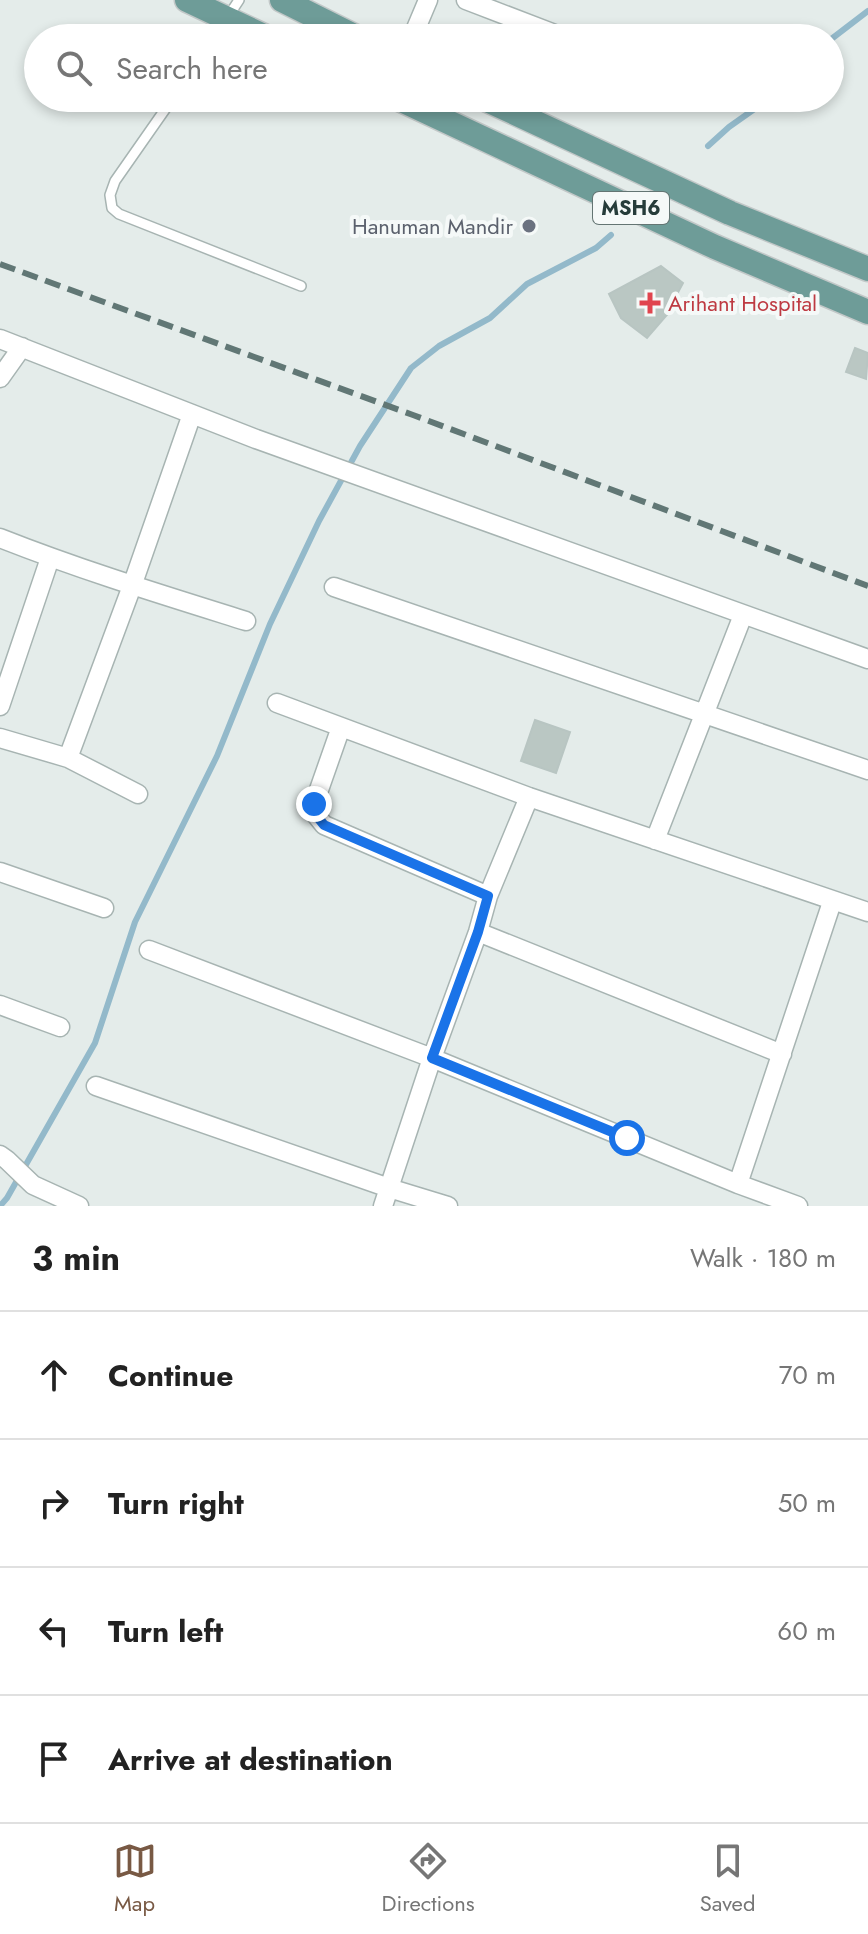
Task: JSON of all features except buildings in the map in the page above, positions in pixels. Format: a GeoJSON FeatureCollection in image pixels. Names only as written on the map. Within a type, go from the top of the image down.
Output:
{"type":"FeatureCollection","features":[{"type":"Feature","properties":{"kind":"main road"},"geometry":{"type":"LineString","coordinates":[[187,0],[227,19]]}},
{"type":"Feature","properties":{"kind":"main road"},"geometry":{"type":"LineString","coordinates":[[282,0],[330,24]]}},
{"type":"Feature","properties":{"kind":"main road","name":"MSH6"},"geometry":{"type":"LineString","coordinates":[[427,112],[715,247],[868,312]]}},
{"type":"Feature","properties":{"kind":"main road","name":"MSH6"},"geometry":{"type":"LineString","coordinates":[[513,112],[730,213],[868,269]]}},
{"type":"Feature","properties":{"kind":"main road"},"geometry":{"type":"LineString","coordinates":[[617,201],[636,170]]}},
{"type":"Feature","properties":{"kind":"street"},"geometry":{"type":"LineString","coordinates":[[418,24],[428,0]]}},
{"type":"Feature","properties":{"kind":"street"},"geometry":{"type":"LineString","coordinates":[[466,0],[529,24]]}},
{"type":"Feature","properties":{"kind":"street"},"geometry":{"type":"LineString","coordinates":[[0,339],[365,479],[868,659]]}},
{"type":"Feature","properties":{"kind":"street"},"geometry":{"type":"LineString","coordinates":[[0,378],[22,347]]}},
{"type":"Feature","properties":{"kind":"street"},"geometry":{"type":"LineString","coordinates":[[68,758],[192,414]]}},
{"type":"Feature","properties":{"kind":"street"},"geometry":{"type":"LineString","coordinates":[[0,538],[132,586],[246,621]]}},
{"type":"Feature","properties":{"kind":"street"},"geometry":{"type":"LineString","coordinates":[[0,706],[50,558]]}},
{"type":"Feature","properties":{"kind":"street"},"geometry":{"type":"LineString","coordinates":[[334,587],[868,770]]}},
{"type":"Feature","properties":{"kind":"street"},"geometry":{"type":"LineString","coordinates":[[655,840],[743,615]]}},
{"type":"Feature","properties":{"kind":"street"},"geometry":{"type":"LineString","coordinates":[[277,703],[529,797],[868,912]]}},
{"type":"Feature","properties":{"kind":"street"},"geometry":{"type":"LineString","coordinates":[[341,727],[314,804],[316,815],[324,825],[488,896]]}},
{"type":"Feature","properties":{"kind":"street"},"geometry":{"type":"LineString","coordinates":[[0,738],[68,758],[138,794]]}},
{"type":"Feature","properties":{"kind":"street"},"geometry":{"type":"LineString","coordinates":[[383,1206],[488,896],[529,797]]}},
{"type":"Feature","properties":{"kind":"street"},"geometry":{"type":"LineString","coordinates":[[0,872],[104,908]]}},
{"type":"Feature","properties":{"kind":"street"},"geometry":{"type":"LineString","coordinates":[[738,1184],[832,902]]}},
{"type":"Feature","properties":{"kind":"street"},"geometry":{"type":"LineString","coordinates":[[478,932],[782,1054]]}},
{"type":"Feature","properties":{"kind":"street"},"geometry":{"type":"LineString","coordinates":[[149,950],[432,1058],[798,1206]]}},
{"type":"Feature","properties":{"kind":"street"},"geometry":{"type":"LineString","coordinates":[[0,1005],[60,1027]]}},
{"type":"Feature","properties":{"kind":"street"},"geometry":{"type":"LineString","coordinates":[[96,1086],[448,1206]]}},
{"type":"Feature","properties":{"kind":"street"},"geometry":{"type":"LineString","coordinates":[[4,1157],[33,1185],[79,1206]]}},
{"type":"Feature","properties":{"kind":"lane"},"geometry":{"type":"LineString","coordinates":[[163,112],[115,181],[110,195],[112,208],[119,214],[301,286]]}},
{"type":"Feature","properties":{"kind":"waterway"},"geometry":{"type":"LineString","coordinates":[[844,29],[868,11]]}},
{"type":"Feature","properties":{"kind":"waterway"},"geometry":{"type":"LineString","coordinates":[[708,146],[750,112]]}},
{"type":"Feature","properties":{"kind":"waterway"},"geometry":{"type":"LineString","coordinates":[[0,1206],[95,1043],[135,922],[217,756],[270,624],[319,521],[360,446],[411,368],[439,346],[490,318],[527,284],[596,248],[611,235]]}},
{"type":"Feature","properties":{"kind":"railway"},"geometry":{"type":"LineString","coordinates":[[0,264],[868,586]]}},
{"type":"Feature","properties":{"kind":"place","name":"Hanuman Mandir"},"geometry":{"type":"Point","coordinates":[529,226]}},
{"type":"Feature","properties":{"kind":"place","name":"Arihant Hospital"},"geometry":{"type":"Point","coordinates":[650,303]}},
{"type":"Feature","properties":{"kind":"route"},"geometry":{"type":"LineString","coordinates":[[314,804],[316,815],[324,825],[488,896],[432,1058],[627,1138]]}}]}
